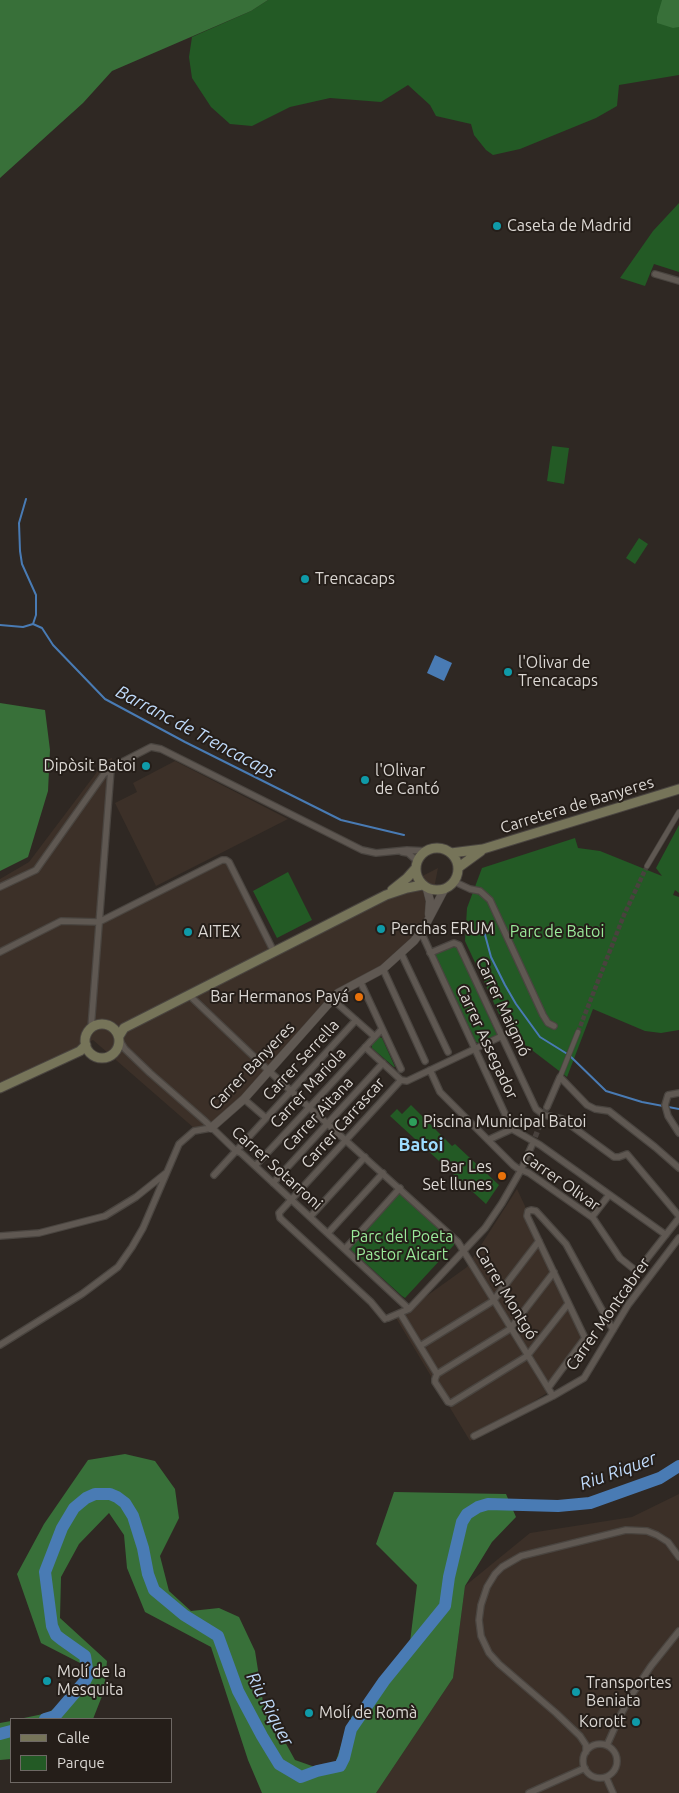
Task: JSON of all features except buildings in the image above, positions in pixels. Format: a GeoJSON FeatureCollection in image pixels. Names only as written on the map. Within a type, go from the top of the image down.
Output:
{"type":"FeatureCollection","features":[{"type":"Feature","properties":{"kind":"main road","name":"Carretera de Banyeres"},"geometry":{"type":"LineString","coordinates":[[451,853],[484,849],[679,789]]}},
{"type":"Feature","properties":{"kind":"main road"},"geometry":{"type":"LineString","coordinates":[[85,1049],[93,1056],[104,1058],[115,1053],[120,1039],[189,995],[386,895],[407,878],[416,865],[426,851],[439,848],[451,853],[459,867],[455,882],[444,890],[438,891],[425,887],[418,880],[416,865]]}},
{"type":"Feature","properties":{"kind":"main road","name":"Carretera de Banyeres"},"geometry":{"type":"LineString","coordinates":[[459,867],[484,849]]}},
{"type":"Feature","properties":{"kind":"main road"},"geometry":{"type":"LineString","coordinates":[[386,895],[425,887]]}},
{"type":"Feature","properties":{"kind":"main road"},"geometry":{"type":"LineString","coordinates":[[85,1049],[86,1036],[94,1024],[109,1025],[120,1039]]}},
{"type":"Feature","properties":{"kind":"main road"},"geometry":{"type":"LineString","coordinates":[[0,1088],[85,1049]]}},
{"type":"Feature","properties":{"kind":"street"},"geometry":{"type":"LineString","coordinates":[[654,274],[679,281]]}},
{"type":"Feature","properties":{"kind":"street"},"geometry":{"type":"LineString","coordinates":[[0,887],[36,870],[104,774],[111,768],[151,747],[156,747],[362,850],[376,853],[426,851]]}},
{"type":"Feature","properties":{"kind":"street"},"geometry":{"type":"LineString","coordinates":[[94,1024],[99,922],[111,768]]}},
{"type":"Feature","properties":{"kind":"street"},"geometry":{"type":"LineString","coordinates":[[647,866],[679,812]]}},
{"type":"Feature","properties":{"kind":"street"},"geometry":{"type":"LineString","coordinates":[[400,851],[408,853],[416,865]]}},
{"type":"Feature","properties":{"kind":"street"},"geometry":{"type":"LineString","coordinates":[[0,952],[61,921],[99,922],[222,860],[229,862],[274,952]]}},
{"type":"Feature","properties":{"kind":"street"},"geometry":{"type":"LineString","coordinates":[[455,882],[480,891],[490,900],[543,1015],[554,1026]]}},
{"type":"Feature","properties":{"kind":"street","name":"Carrer Banyeres"},"geometry":{"type":"LineString","coordinates":[[425,887],[430,901],[428,918]]}},
{"type":"Feature","properties":{"kind":"street","name":"Carrer Banyeres"},"geometry":{"type":"LineString","coordinates":[[0,1236],[31,1234],[105,1216],[136,1197],[167,1171],[177,1148],[187,1136],[194,1131],[211,1128],[244,1099],[340,991],[383,969],[422,936],[428,918],[444,890]]}},
{"type":"Feature","properties":{"kind":"street","name":"Carrer Assegador"},"geometry":{"type":"LineString","coordinates":[[422,936],[512,1129]]}},
{"type":"Feature","properties":{"kind":"street","name":"Carrer Maigmó"},"geometry":{"type":"LineString","coordinates":[[430,953],[454,943],[459,945],[536,1109],[562,1120],[614,1157],[627,1154],[679,1217]]}},
{"type":"Feature","properties":{"kind":"street"},"geometry":{"type":"LineString","coordinates":[[401,952],[448,1052]]}},
{"type":"Feature","properties":{"kind":"street"},"geometry":{"type":"LineString","coordinates":[[383,969],[425,1061]]}},
{"type":"Feature","properties":{"kind":"street"},"geometry":{"type":"LineString","coordinates":[[360,981],[401,1069]]}},
{"type":"Feature","properties":{"kind":"street","name":"Carrer Montgó"},"geometry":{"type":"LineString","coordinates":[[189,995],[269,1071],[310,1106],[458,1242],[553,1396]]}},
{"type":"Feature","properties":{"kind":"street","name":"Carrer Serrella"},"geometry":{"type":"LineString","coordinates":[[332,999],[374,1036]]}},
{"type":"Feature","properties":{"kind":"street","name":"Carrer Serrella"},"geometry":{"type":"LineString","coordinates":[[214,1175],[356,1020]]}},
{"type":"Feature","properties":{"kind":"street","name":"Carrer Mariola"},"geometry":{"type":"LineString","coordinates":[[255,1166],[382,1029]]}},
{"type":"Feature","properties":{"kind":"street"},"geometry":{"type":"LineString","coordinates":[[547,1107],[578,1032]]}},
{"type":"Feature","properties":{"kind":"street","name":"Carrer Carrascar"},"geometry":{"type":"LineString","coordinates":[[400,1313],[387,1318],[280,1218],[280,1212],[401,1080],[405,1082],[502,1036]]}},
{"type":"Feature","properties":{"kind":"street","name":"Carrer Sotarroni"},"geometry":{"type":"LineString","coordinates":[[120,1039],[211,1128],[236,1151],[241,1153],[409,1310]]}},
{"type":"Feature","properties":{"kind":"street"},"geometry":{"type":"LineString","coordinates":[[365,1047],[401,1080]]}},
{"type":"Feature","properties":{"kind":"street","name":"Carrer Aitana"},"geometry":{"type":"LineString","coordinates":[[273,1183],[383,1063]]}},
{"type":"Feature","properties":{"kind":"street","name":"Carrer Olivar"},"geometry":{"type":"LineString","coordinates":[[430,1070],[440,1092],[488,1140],[517,1168],[528,1173],[592,1217],[620,1258],[637,1270]]}},
{"type":"Feature","properties":{"kind":"street"},"geometry":{"type":"LineString","coordinates":[[560,1077],[587,1105],[609,1112],[679,1168]]}},
{"type":"Feature","properties":{"kind":"street"},"geometry":{"type":"LineString","coordinates":[[679,1093],[668,1095],[665,1101],[668,1116],[679,1133]]}},
{"type":"Feature","properties":{"kind":"street","name":"Carrer Serrella"},"geometry":{"type":"LineString","coordinates":[[244,1099],[266,1118]]}},
{"type":"Feature","properties":{"kind":"street"},"geometry":{"type":"LineString","coordinates":[[488,1140],[512,1129],[540,1145],[666,1235]]}},
{"type":"Feature","properties":{"kind":"street"},"geometry":{"type":"LineString","coordinates":[[437,1374],[400,1313],[409,1310],[485,1228],[522,1170],[532,1145]]}},
{"type":"Feature","properties":{"kind":"street"},"geometry":{"type":"LineString","coordinates":[[310,1217],[365,1157]]}},
{"type":"Feature","properties":{"kind":"street"},"geometry":{"type":"LineString","coordinates":[[0,1345],[82,1294],[118,1267],[143,1228],[167,1171]]}},
{"type":"Feature","properties":{"kind":"street"},"geometry":{"type":"LineString","coordinates":[[328,1233],[383,1173]]}},
{"type":"Feature","properties":{"kind":"street"},"geometry":{"type":"LineString","coordinates":[[345,1249],[400,1188]]}},
{"type":"Feature","properties":{"kind":"street"},"geometry":{"type":"LineString","coordinates":[[592,1217],[609,1195]]}},
{"type":"Feature","properties":{"kind":"street"},"geometry":{"type":"LineString","coordinates":[[548,1388],[585,1338],[527,1216],[531,1210],[536,1211],[566,1244],[613,1330]]}},
{"type":"Feature","properties":{"kind":"street","name":"Carrer Montcabrer"},"geometry":{"type":"LineString","coordinates":[[637,1270],[679,1217]]}},
{"type":"Feature","properties":{"kind":"street","name":"Carrer Montcabrer"},"geometry":{"type":"LineString","coordinates":[[474,1436],[553,1396],[579,1382],[586,1376],[628,1304],[679,1238]]}},
{"type":"Feature","properties":{"kind":"street"},"geometry":{"type":"LineString","coordinates":[[420,1346],[493,1301],[539,1241]]}},
{"type":"Feature","properties":{"kind":"street"},"geometry":{"type":"LineString","coordinates":[[554,1272],[510,1329],[437,1374],[434,1379],[435,1382],[448,1402],[455,1402],[527,1356],[568,1304]]}},
{"type":"Feature","properties":{"kind":"street"},"geometry":{"type":"LineString","coordinates":[[586,1752],[595,1745],[607,1745],[615,1752],[618,1762],[614,1771],[606,1777],[596,1778],[591,1776],[585,1768],[583,1760],[586,1745],[580,1736],[491,1656],[481,1636],[479,1620],[481,1605],[487,1587],[502,1567],[521,1556],[626,1530],[640,1530],[658,1534],[673,1547],[679,1557]]}},
{"type":"Feature","properties":{"kind":"street"},"geometry":{"type":"LineString","coordinates":[[607,1745],[631,1696],[651,1666],[679,1631]]}},
{"type":"Feature","properties":{"kind":"street"},"geometry":{"type":"LineString","coordinates":[[529,1793],[585,1768]]}},
{"type":"Feature","properties":{"kind":"street"},"geometry":{"type":"LineString","coordinates":[[606,1777],[612,1793]]}},
{"type":"Feature","properties":{"kind":"shaded area"},"geometry":{"type":"Polygon","coordinates":[[[112,758],[99,922],[226,858],[274,952],[438,868],[427,925],[383,969],[342,991],[220,1122],[194,1128],[93,1040],[0,1086],[0,879],[29,862],[106,760],[112,758]]]}},
{"type":"Feature","properties":{"kind":"shaded area"},"geometry":{"type":"Polygon","coordinates":[[[175,761],[288,819],[156,886],[115,803],[137,792],[133,783],[175,761]]]}},
{"type":"Feature","properties":{"kind":"shaded area"},"geometry":{"type":"Polygon","coordinates":[[[517,1189],[587,1339],[547,1393],[470,1441],[396,1318],[467,1267],[517,1189]]]}},
{"type":"Feature","properties":{"kind":"shaded area"},"geometry":{"type":"Polygon","coordinates":[[[679,1494],[679,1793],[376,1793],[453,1678],[465,1586],[530,1533],[632,1517],[679,1494]]]}},
{"type":"Feature","properties":{"kind":"green space"},"geometry":{"type":"Polygon","coordinates":[[[0,0],[268,0],[251,11],[112,71],[83,103],[0,178],[0,0]]]}},
{"type":"Feature","properties":{"kind":"green space"},"geometry":{"type":"Polygon","coordinates":[[[268,0],[679,0],[679,75],[619,85],[617,106],[596,118],[520,149],[493,155],[486,150],[474,135],[471,124],[436,116],[430,105],[408,85],[381,102],[330,98],[290,107],[252,126],[230,124],[211,107],[192,78],[189,57],[192,37],[251,11],[268,0]]]}},
{"type":"Feature","properties":{"kind":"green space"},"geometry":{"type":"Polygon","coordinates":[[[662,0],[679,0],[679,27],[673,28],[657,23],[662,0]]]}},
{"type":"Feature","properties":{"kind":"green space"},"geometry":{"type":"Polygon","coordinates":[[[679,203],[679,272],[654,264],[645,286],[620,278],[653,231],[679,203]]]}},
{"type":"Feature","properties":{"kind":"green space"},"geometry":{"type":"Polygon","coordinates":[[[552,446],[569,448],[564,484],[547,481],[552,446]]]}},
{"type":"Feature","properties":{"kind":"green space"},"geometry":{"type":"Polygon","coordinates":[[[639,538],[648,544],[635,564],[626,558],[639,538]]]}},
{"type":"Feature","properties":{"kind":"green space"},"geometry":{"type":"Polygon","coordinates":[[[0,703],[45,710],[50,750],[48,791],[28,857],[0,871],[0,703]]]}},
{"type":"Feature","properties":{"kind":"green space","name":"Parc de Batoi"},"geometry":{"type":"Polygon","coordinates":[[[679,825],[679,893],[675,890],[673,895],[679,897],[679,1030],[661,1033],[645,1031],[593,1009],[567,1077],[507,1031],[465,941],[467,908],[482,868],[575,838],[578,848],[600,851],[662,876],[656,868],[679,825]]]}},
{"type":"Feature","properties":{"kind":"green space"},"geometry":{"type":"Polygon","coordinates":[[[288,872],[312,920],[277,938],[253,891],[288,872]]]}},
{"type":"Feature","properties":{"kind":"green space"},"geometry":{"type":"Polygon","coordinates":[[[457,947],[497,1035],[479,1043],[476,1042],[435,956],[436,953],[457,947]]]}},
{"type":"Feature","properties":{"kind":"green space"},"geometry":{"type":"Polygon","coordinates":[[[379,1037],[382,1038],[395,1067],[372,1048],[372,1044],[379,1037]]]}},
{"type":"Feature","properties":{"kind":"green space"},"geometry":{"type":"Polygon","coordinates":[[[411,1105],[452,1146],[455,1144],[499,1185],[486,1204],[390,1116],[397,1109],[402,1114],[411,1105]]]}},
{"type":"Feature","properties":{"kind":"green space","name":"Parc del Poeta Pastor Aicart"},"geometry":{"type":"Polygon","coordinates":[[[399,1194],[454,1242],[454,1245],[405,1298],[351,1250],[352,1245],[399,1194]]]}},
{"type":"Feature","properties":{"kind":"green space"},"geometry":{"type":"Polygon","coordinates":[[[125,1454],[155,1461],[175,1489],[179,1518],[160,1556],[169,1591],[191,1611],[219,1608],[239,1617],[255,1651],[263,1702],[295,1760],[332,1773],[350,1719],[410,1642],[417,1585],[376,1544],[394,1492],[506,1494],[516,1517],[492,1542],[465,1586],[453,1678],[376,1793],[262,1793],[248,1760],[211,1647],[145,1612],[127,1568],[124,1535],[109,1513],[79,1544],[61,1577],[60,1618],[107,1661],[104,1691],[93,1718],[24,1718],[48,1713],[83,1687],[82,1664],[41,1643],[17,1574],[44,1524],[88,1460],[125,1454]]]}},
{"type":"Feature","properties":{"kind":"green space"},"geometry":{"type":"Polygon","coordinates":[[[10,1721],[10,1759],[0,1760],[0,1723],[10,1721]]]}},
{"type":"Feature","properties":{"kind":"water"},"geometry":{"type":"Polygon","coordinates":[[[435,655],[452,663],[444,681],[427,673],[435,655]]]}},
{"type":"Feature","properties":{"kind":"waterway"},"geometry":{"type":"LineString","coordinates":[[26,499],[19,523],[20,551],[22,564],[36,595],[36,615],[33,624]]}},
{"type":"Feature","properties":{"kind":"waterway","name":"Barranc de Trencacaps"},"geometry":{"type":"LineString","coordinates":[[0,625],[23,627],[33,624],[42,628],[53,645],[105,699],[185,742],[341,820],[404,835]]}},
{"type":"Feature","properties":{"kind":"waterway","name":"Barranc de Trencacaps"},"geometry":{"type":"LineString","coordinates":[[484,931],[491,957],[505,985],[540,1037],[569,1055],[606,1091],[642,1102],[679,1109]]}},
{"type":"Feature","properties":{"kind":"waterway","name":"Riu Riquer"},"geometry":{"type":"LineString","coordinates":[[48,1718],[55,1716],[88,1675],[85,1656],[56,1635],[52,1626],[45,1572],[62,1528],[74,1508],[86,1498],[95,1494],[110,1494],[125,1503],[133,1516],[154,1590],[184,1615],[218,1636],[238,1691],[262,1736],[279,1764],[301,1777],[340,1766],[344,1758],[351,1729],[384,1681],[445,1606],[449,1577],[462,1522],[467,1514],[478,1507],[488,1504],[558,1506],[590,1503],[660,1478],[679,1466]]}},
{"type":"Feature","properties":{"kind":"waterway","name":"Riu Riquer"},"geometry":{"type":"LineString","coordinates":[[0,1734],[10,1731]]}},
{"type":"Feature","properties":{"kind":"tunnel"},"geometry":{"type":"LineString","coordinates":[[578,1032],[624,915],[647,866]]}},
{"type":"Feature","properties":{"kind":"tunnel"},"geometry":{"type":"LineString","coordinates":[[532,1145],[547,1107]]}},
{"type":"Feature","properties":{"kind":"place","name":"Caseta de Madrid"},"geometry":{"type":"Point","coordinates":[497,226]}},
{"type":"Feature","properties":{"kind":"place","name":"Trencacaps"},"geometry":{"type":"Point","coordinates":[305,579]}},
{"type":"Feature","properties":{"kind":"place","name":"l'Olivar de Trencacaps"},"geometry":{"type":"Point","coordinates":[508,672]}},
{"type":"Feature","properties":{"kind":"place","name":"Dipòsit Batoi"},"geometry":{"type":"Point","coordinates":[146,766]}},
{"type":"Feature","properties":{"kind":"place","name":"l'Olivar de Cantó"},"geometry":{"type":"Point","coordinates":[365,780]}},
{"type":"Feature","properties":{"kind":"place","name":"Perchas ERUM"},"geometry":{"type":"Point","coordinates":[381,929]}},
{"type":"Feature","properties":{"kind":"place","name":"AITEX"},"geometry":{"type":"Point","coordinates":[188,932]}},
{"type":"Feature","properties":{"kind":"place","name":"Bar Hermanos Payá"},"geometry":{"type":"Point","coordinates":[359,997]}},
{"type":"Feature","properties":{"kind":"place","name":"Piscina Municipal Batoi"},"geometry":{"type":"Point","coordinates":[413,1122]}},
{"type":"Feature","properties":{"kind":"place","name":"Bar Les Set llunes"},"geometry":{"type":"Point","coordinates":[502,1176]}},
{"type":"Feature","properties":{"kind":"place","name":"Molí de la Mesquita"},"geometry":{"type":"Point","coordinates":[47,1681]}},
{"type":"Feature","properties":{"kind":"place","name":"Transportes Beniata"},"geometry":{"type":"Point","coordinates":[576,1692]}},
{"type":"Feature","properties":{"kind":"place","name":"Molí de Romà"},"geometry":{"type":"Point","coordinates":[309,1713]}},
{"type":"Feature","properties":{"kind":"place","name":"Korott"},"geometry":{"type":"Point","coordinates":[636,1722]}},
{"type":"Feature","properties":{"kind":"district","name":"Batoi"},"geometry":{"type":"Point","coordinates":[421,1145]}}]}
